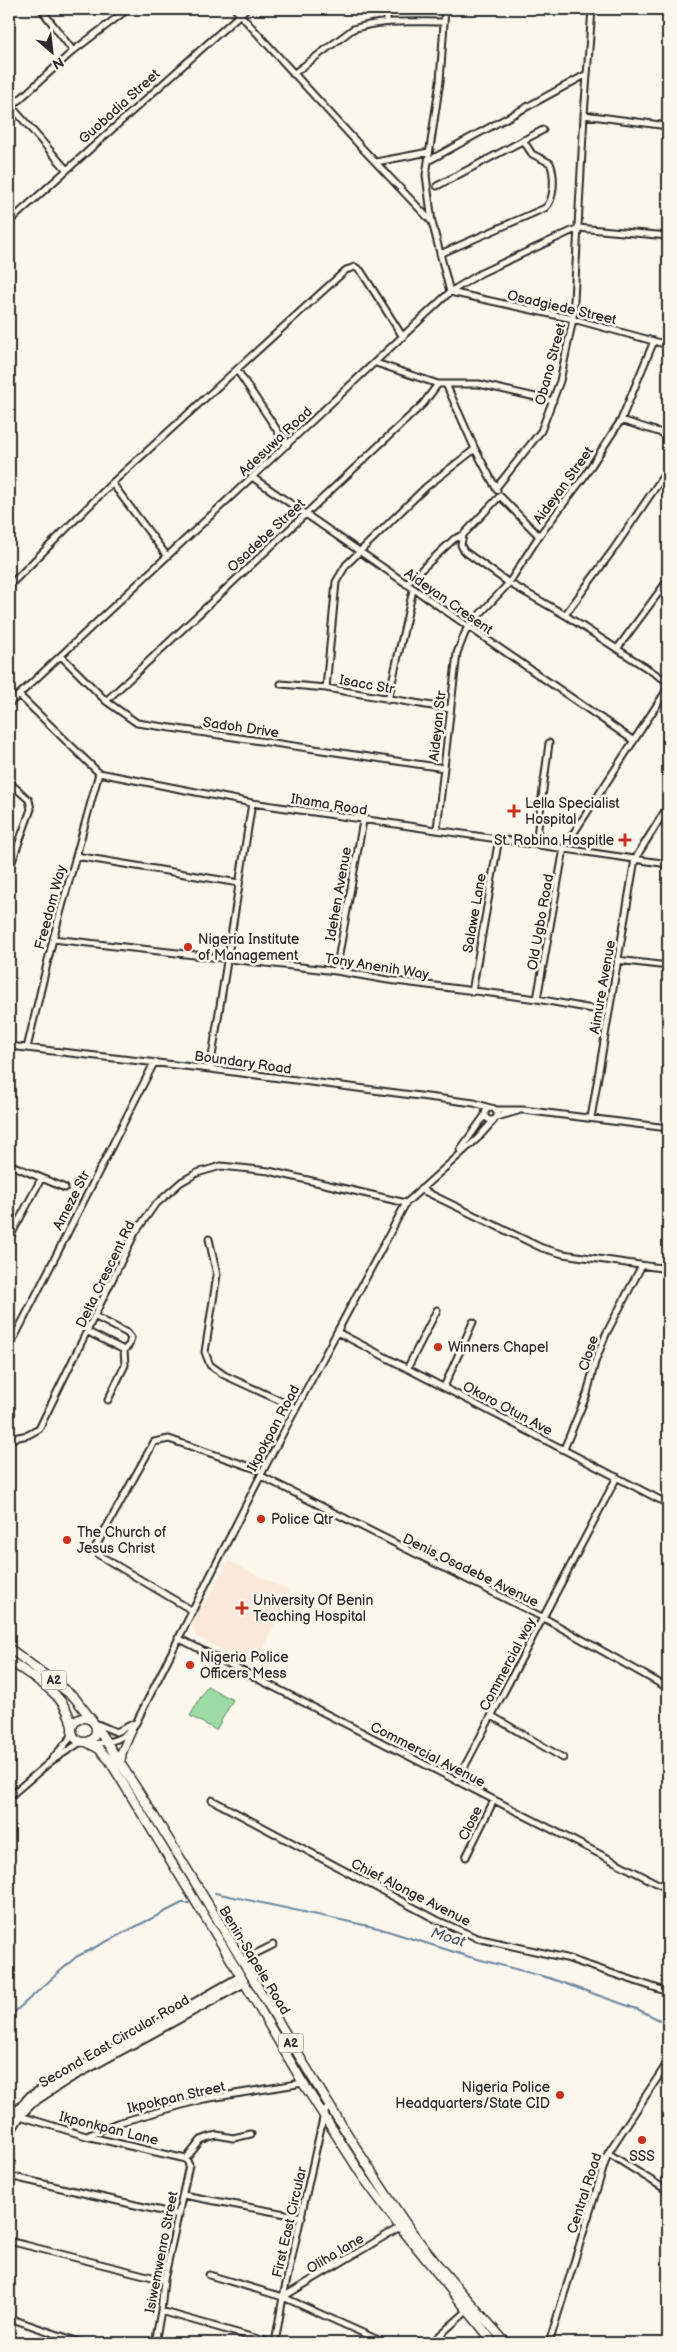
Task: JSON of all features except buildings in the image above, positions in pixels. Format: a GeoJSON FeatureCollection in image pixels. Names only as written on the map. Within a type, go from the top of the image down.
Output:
{"type":"FeatureCollection","features":[{"type":"Feature","properties":{"kind":"highway","name":"A2"},"geometry":{"type":"LineString","coordinates":[[9,1648],[74,1697],[95,1724]]}},
{"type":"Feature","properties":{"kind":"highway","name":"A2"},"geometry":{"type":"LineString","coordinates":[[9,1660],[55,1693],[64,1702],[68,1709],[73,1731],[87,1743]]}},
{"type":"Feature","properties":{"kind":"highway"},"geometry":{"type":"LineString","coordinates":[[73,1731],[80,1718],[95,1724],[96,1735],[87,1743]]}},
{"type":"Feature","properties":{"kind":"highway","name":"Benin-Sapele Road"},"geometry":{"type":"LineString","coordinates":[[95,1724],[241,1961],[363,2176],[400,2227],[466,2311],[494,2343]]}},
{"type":"Feature","properties":{"kind":"highway"},"geometry":{"type":"LineString","coordinates":[[120,1764],[122,1752],[131,1731]]}},
{"type":"Feature","properties":{"kind":"highway","name":"Benin-Sapele Road"},"geometry":{"type":"LineString","coordinates":[[87,1743],[109,1760],[303,2083],[372,2170],[396,2210],[506,2343]]}},
{"type":"Feature","properties":{"kind":"main road","name":"Second East Circular Road"},"geometry":{"type":"LineString","coordinates":[[9,2134],[20,2116],[32,2103],[67,2080],[242,1980]]}},
{"type":"Feature","properties":{"kind":"main road","name":"Second East Circular Road"},"geometry":{"type":"LineString","coordinates":[[9,2120],[30,2096],[242,1980]]}},
{"type":"Feature","properties":{"kind":"street"},"geometry":{"type":"LineString","coordinates":[[41,9],[73,51]]}},
{"type":"Feature","properties":{"kind":"street"},"geometry":{"type":"LineString","coordinates":[[66,169],[10,108],[73,51],[128,9]]}},
{"type":"Feature","properties":{"kind":"street"},"geometry":{"type":"LineString","coordinates":[[235,9],[293,74],[432,222]]}},
{"type":"Feature","properties":{"kind":"street","name":"Guobadia Street"},"geometry":{"type":"LineString","coordinates":[[9,222],[246,9]]}},
{"type":"Feature","properties":{"kind":"street"},"geometry":{"type":"LineString","coordinates":[[387,9],[387,22]]}},
{"type":"Feature","properties":{"kind":"street"},"geometry":{"type":"LineString","coordinates":[[446,9],[440,82],[429,152],[426,188],[432,222],[450,292]]}},
{"type":"Feature","properties":{"kind":"street","name":"Obano Street"},"geometry":{"type":"LineString","coordinates":[[496,488],[541,431],[560,381],[573,319],[584,115],[592,9]]}},
{"type":"Feature","properties":{"kind":"street"},"geometry":{"type":"LineString","coordinates":[[293,74],[353,29],[387,22],[444,22]]}},
{"type":"Feature","properties":{"kind":"street"},"geometry":{"type":"LineString","coordinates":[[428,161],[587,74]]}},
{"type":"Feature","properties":{"kind":"street"},"geometry":{"type":"LineString","coordinates":[[584,115],[668,126]]}},
{"type":"Feature","properties":{"kind":"street"},"geometry":{"type":"LineString","coordinates":[[437,186],[543,130]]}},
{"type":"Feature","properties":{"kind":"street"},"geometry":{"type":"LineString","coordinates":[[440,254],[545,208],[550,204],[552,175],[550,163],[532,154],[522,140]]}},
{"type":"Feature","properties":{"kind":"street"},"geometry":{"type":"LineString","coordinates":[[376,162],[429,152]]}},
{"type":"Feature","properties":{"kind":"street"},"geometry":{"type":"LineString","coordinates":[[578,228],[668,236]]}},
{"type":"Feature","properties":{"kind":"street","name":"Adesuwa Road"},"geometry":{"type":"LineString","coordinates":[[9,704],[450,292],[481,272],[578,228]]}},
{"type":"Feature","properties":{"kind":"street"},"geometry":{"type":"LineString","coordinates":[[9,586],[112,483],[350,267],[361,271],[403,337]]}},
{"type":"Feature","properties":{"kind":"street","name":"Osadgiede Street"},"geometry":{"type":"LineString","coordinates":[[450,292],[573,319],[667,344]]}},
{"type":"Feature","properties":{"kind":"street"},"geometry":{"type":"LineString","coordinates":[[667,344],[668,334]]}},
{"type":"Feature","properties":{"kind":"street","name":"Aideyan Street"},"geometry":{"type":"LineString","coordinates":[[467,628],[509,583],[539,536],[584,477],[621,420],[654,341]]}},
{"type":"Feature","properties":{"kind":"street"},"geometry":{"type":"LineString","coordinates":[[376,363],[438,384],[479,384],[553,401]]}},
{"type":"Feature","properties":{"kind":"street"},"geometry":{"type":"LineString","coordinates":[[237,370],[287,445]]}},
{"type":"Feature","properties":{"kind":"street","name":"Osadebe Street"},"geometry":{"type":"LineString","coordinates":[[106,701],[423,404],[438,384]]}},
{"type":"Feature","properties":{"kind":"street"},"geometry":{"type":"LineString","coordinates":[[446,384],[475,449],[500,496],[539,536]]}},
{"type":"Feature","properties":{"kind":"street"},"geometry":{"type":"LineString","coordinates":[[621,420],[668,434]]}},
{"type":"Feature","properties":{"kind":"street"},"geometry":{"type":"LineString","coordinates":[[326,688],[336,582],[346,565],[426,487],[475,449]]}},
{"type":"Feature","properties":{"kind":"street"},"geometry":{"type":"LineString","coordinates":[[565,615],[613,550],[668,469]]}},
{"type":"Feature","properties":{"kind":"street","name":"Aideyan Cresent"},"geometry":{"type":"LineString","coordinates":[[252,477],[467,628],[634,741]]}},
{"type":"Feature","properties":{"kind":"street"},"geometry":{"type":"LineString","coordinates":[[112,483],[167,556]]}},
{"type":"Feature","properties":{"kind":"street"},"geometry":{"type":"LineString","coordinates":[[406,584],[454,539],[463,535],[500,496]]}},
{"type":"Feature","properties":{"kind":"street"},"geometry":{"type":"LineString","coordinates":[[463,535],[461,545],[464,551],[509,583],[565,615],[668,682]]}},
{"type":"Feature","properties":{"kind":"street"},"geometry":{"type":"LineString","coordinates":[[617,648],[668,580]]}},
{"type":"Feature","properties":{"kind":"street"},"geometry":{"type":"LineString","coordinates":[[388,700],[413,590]]}},
{"type":"Feature","properties":{"kind":"street","name":"Aideyan Str"},"geometry":{"type":"LineString","coordinates":[[437,829],[457,653],[467,628]]}},
{"type":"Feature","properties":{"kind":"street","name":"Sadoh Drive"},"geometry":{"type":"LineString","coordinates":[[61,656],[106,701],[130,719],[150,726],[444,768]]}},
{"type":"Feature","properties":{"kind":"street","name":"Isacc Str"},"geometry":{"type":"LineString","coordinates":[[281,684],[326,688],[450,709]]}},
{"type":"Feature","properties":{"kind":"street"},"geometry":{"type":"LineString","coordinates":[[564,848],[668,688]]}},
{"type":"Feature","properties":{"kind":"street"},"geometry":{"type":"LineString","coordinates":[[19,695],[99,773]]}},
{"type":"Feature","properties":{"kind":"street"},"geometry":{"type":"LineString","coordinates":[[536,844],[549,743]]}},
{"type":"Feature","properties":{"kind":"street","name":"Ihama Road"},"geometry":{"type":"LineString","coordinates":[[99,773],[252,803],[363,821],[437,829],[668,864]]}},
{"type":"Feature","properties":{"kind":"street","name":"Freedom Way"},"geometry":{"type":"LineString","coordinates":[[26,1048],[52,939],[99,773]]}},
{"type":"Feature","properties":{"kind":"street"},"geometry":{"type":"LineString","coordinates":[[9,782],[29,800],[31,809],[9,870]]}},
{"type":"Feature","properties":{"kind":"street"},"geometry":{"type":"LineString","coordinates":[[210,1069],[226,958],[252,803]]}},
{"type":"Feature","properties":{"kind":"street","name":"Aimure Avenue"},"geometry":{"type":"LineString","coordinates":[[591,1118],[617,960],[636,860],[668,806]]}},
{"type":"Feature","properties":{"kind":"street","name":"Idehen Avenue"},"geometry":{"type":"LineString","coordinates":[[336,971],[363,821]]}},
{"type":"Feature","properties":{"kind":"street","name":"Salawe Lane"},"geometry":{"type":"LineString","coordinates":[[472,992],[499,838]]}},
{"type":"Feature","properties":{"kind":"street","name":"Old Ugbo Road"},"geometry":{"type":"LineString","coordinates":[[537,1000],[564,848]]}},
{"type":"Feature","properties":{"kind":"street"},"geometry":{"type":"LineString","coordinates":[[76,856],[239,884]]}},
{"type":"Feature","properties":{"kind":"street","name":"Tony Anenih Way"},"geometry":{"type":"LineString","coordinates":[[52,939],[336,971],[609,1012]]}},
{"type":"Feature","properties":{"kind":"street"},"geometry":{"type":"LineString","coordinates":[[617,960],[668,966]]}},
{"type":"Feature","properties":{"kind":"street","name":"Boundary Road"},"geometry":{"type":"LineString","coordinates":[[9,1046],[210,1069],[474,1103],[492,1109],[523,1110],[668,1128]]}},
{"type":"Feature","properties":{"kind":"street","name":"Ameze Str"},"geometry":{"type":"LineString","coordinates":[[9,1348],[154,1063]]}},
{"type":"Feature","properties":{"kind":"street"},"geometry":{"type":"LineString","coordinates":[[474,1103],[489,1120],[495,1118],[492,1109]]}},
{"type":"Feature","properties":{"kind":"street","name":"Ikpokpan Road"},"geometry":{"type":"LineString","coordinates":[[453,1158],[485,1114],[492,1109]]}},
{"type":"Feature","properties":{"kind":"street","name":"Boundary Road"},"geometry":{"type":"LineString","coordinates":[[495,1118],[523,1110]]}},
{"type":"Feature","properties":{"kind":"street","name":"Ikpokpan Road"},"geometry":{"type":"LineString","coordinates":[[131,1731],[262,1473],[406,1203],[453,1158],[478,1138],[495,1118]]}},
{"type":"Feature","properties":{"kind":"street"},"geometry":{"type":"LineString","coordinates":[[9,1164],[64,1188]]}},
{"type":"Feature","properties":{"kind":"street","name":"Delta Crescent Rd"},"geometry":{"type":"LineString","coordinates":[[9,1439],[28,1435],[40,1429],[96,1317],[135,1233],[154,1206],[181,1182],[197,1173],[221,1166],[260,1170],[406,1203]]}},
{"type":"Feature","properties":{"kind":"street"},"geometry":{"type":"LineString","coordinates":[[9,1239],[41,1179]]}},
{"type":"Feature","properties":{"kind":"street"},"geometry":{"type":"LineString","coordinates":[[420,1189],[542,1248],[563,1254],[641,1267],[668,1269]]}},
{"type":"Feature","properties":{"kind":"street"},"geometry":{"type":"LineString","coordinates":[[209,1239],[217,1275],[206,1352],[210,1365],[224,1375],[296,1408]]}},
{"type":"Feature","properties":{"kind":"street","name":"Close"},"geometry":{"type":"LineString","coordinates":[[564,1449],[587,1394],[595,1362],[606,1334],[641,1267]]}},
{"type":"Feature","properties":{"kind":"street"},"geometry":{"type":"LineString","coordinates":[[408,1368],[437,1310]]}},
{"type":"Feature","properties":{"kind":"street"},"geometry":{"type":"LineString","coordinates":[[96,1317],[130,1336],[129,1345],[122,1350]]}},
{"type":"Feature","properties":{"kind":"street"},"geometry":{"type":"LineString","coordinates":[[444,1387],[473,1322]]}},
{"type":"Feature","properties":{"kind":"street"},"geometry":{"type":"LineString","coordinates":[[88,1332],[122,1350]]}},
{"type":"Feature","properties":{"kind":"street","name":"Okoro Otun Ave"},"geometry":{"type":"LineString","coordinates":[[337,1332],[668,1504]]}},
{"type":"Feature","properties":{"kind":"street"},"geometry":{"type":"LineString","coordinates":[[108,1400],[124,1365],[122,1350]]}},
{"type":"Feature","properties":{"kind":"street","name":"Denis Osadebe Avenue"},"geometry":{"type":"LineString","coordinates":[[193,1611],[99,1554],[96,1546],[154,1442],[169,1439],[262,1473],[379,1537],[544,1618],[668,1688]]}},
{"type":"Feature","properties":{"kind":"street","name":"Commercial way"},"geometry":{"type":"LineString","coordinates":[[457,1781],[617,1477]]}},
{"type":"Feature","properties":{"kind":"street","name":"Commercial Avenue"},"geometry":{"type":"LineString","coordinates":[[178,1638],[668,1889]]}},
{"type":"Feature","properties":{"kind":"street"},"geometry":{"type":"LineString","coordinates":[[492,1716],[563,1758]]}},
{"type":"Feature","properties":{"kind":"street"},"geometry":{"type":"LineString","coordinates":[[95,1724],[116,1732],[136,1723]]}},
{"type":"Feature","properties":{"kind":"street"},"geometry":{"type":"LineString","coordinates":[[9,1797],[50,1762],[73,1731]]}},
{"type":"Feature","properties":{"kind":"street"},"geometry":{"type":"LineString","coordinates":[[50,1762],[87,1743],[107,1743],[124,1737],[131,1731]]}},
{"type":"Feature","properties":{"kind":"street","name":"Chief Alonge Avenue"},"geometry":{"type":"LineString","coordinates":[[212,1800],[437,1920],[477,1938],[566,1958],[668,1992]]}},
{"type":"Feature","properties":{"kind":"street","name":"Close"},"geometry":{"type":"LineString","coordinates":[[466,1857],[494,1800]]}},
{"type":"Feature","properties":{"kind":"street"},"geometry":{"type":"LineString","coordinates":[[241,1961],[274,1945]]}},
{"type":"Feature","properties":{"kind":"street","name":"Central Road"},"geometry":{"type":"LineString","coordinates":[[549,2343],[608,2153],[668,2062]]}},
{"type":"Feature","properties":{"kind":"street","name":"Ikpokpan Street"},"geometry":{"type":"LineString","coordinates":[[86,2136],[117,2123],[204,2099],[303,2083]]}},
{"type":"Feature","properties":{"kind":"street","name":"First East Circular"},"geometry":{"type":"LineString","coordinates":[[274,2343],[326,2110]]}},
{"type":"Feature","properties":{"kind":"street","name":"Ikponkpan Lane"},"geometry":{"type":"LineString","coordinates":[[20,2116],[86,2136],[186,2159]]}},
{"type":"Feature","properties":{"kind":"street"},"geometry":{"type":"LineString","coordinates":[[186,2159],[201,2140],[209,2136],[217,2135],[233,2138],[251,2134]]}},
{"type":"Feature","properties":{"kind":"street"},"geometry":{"type":"LineString","coordinates":[[608,2153],[668,2191]]}},
{"type":"Feature","properties":{"kind":"street","name":"Isiwemwenro Street"},"geometry":{"type":"LineString","coordinates":[[155,2343],[162,2311],[164,2280],[189,2165],[186,2159]]}},
{"type":"Feature","properties":{"kind":"street"},"geometry":{"type":"LineString","coordinates":[[9,2176],[179,2216]]}},
{"type":"Feature","properties":{"kind":"street"},"geometry":{"type":"LineString","coordinates":[[183,2194],[302,2217]]}},
{"type":"Feature","properties":{"kind":"street","name":"Oliha lane"},"geometry":{"type":"LineString","coordinates":[[283,2297],[400,2227]]}},
{"type":"Feature","properties":{"kind":"street"},"geometry":{"type":"LineString","coordinates":[[9,2240],[164,2280]]}},
{"type":"Feature","properties":{"kind":"street"},"geometry":{"type":"LineString","coordinates":[[209,2275],[283,2297],[385,2343]]}},
{"type":"Feature","properties":{"kind":"street"},"geometry":{"type":"LineString","coordinates":[[162,2311],[274,2343]]}},
{"type":"Feature","properties":{"kind":"street"},"geometry":{"type":"LineString","coordinates":[[431,2343],[466,2311]]}},
{"type":"Feature","properties":{"kind":"street"},"geometry":{"type":"LineString","coordinates":[[9,2318],[82,2343]]}},
{"type":"Feature","properties":{"kind":"shaded area","name":"University Of Benin Teaching Hospital"},"geometry":{"type":"Polygon","coordinates":[[[229,1561],[290,1591],[254,1668],[196,1636],[192,1624],[229,1561]]]}},
{"type":"Feature","properties":{"kind":"green space"},"geometry":{"type":"Polygon","coordinates":[[[207,1686],[233,1700],[216,1730],[190,1716],[207,1686]]]}},
{"type":"Feature","properties":{"kind":"waterway","name":"Moat"},"geometry":{"type":"LineString","coordinates":[[215,1893],[378,1928],[470,1957],[549,1978],[637,2009],[668,2024]]}},
{"type":"Feature","properties":{"kind":"waterway","name":"Moat"},"geometry":{"type":"LineString","coordinates":[[9,2017],[76,1957],[182,1903],[189,1903]]}},
{"type":"Feature","properties":{"kind":"place","name":"Lella Specialist Hospital"},"geometry":{"type":"Point","coordinates":[514,811]}},
{"type":"Feature","properties":{"kind":"place","name":"St. Robina Hospitle"},"geometry":{"type":"Point","coordinates":[625,840]}},
{"type":"Feature","properties":{"kind":"place","name":"Nigeria Institute of Management"},"geometry":{"type":"Point","coordinates":[188,947]}},
{"type":"Feature","properties":{"kind":"place","name":"Winners Chapel"},"geometry":{"type":"Point","coordinates":[438,1347]}},
{"type":"Feature","properties":{"kind":"place","name":"Police Qtr"},"geometry":{"type":"Point","coordinates":[261,1519]}},
{"type":"Feature","properties":{"kind":"place","name":"The Church of Jesus Christ"},"geometry":{"type":"Point","coordinates":[67,1540]}},
{"type":"Feature","properties":{"kind":"place","name":"University Of Benin Teaching Hospital"},"geometry":{"type":"Point","coordinates":[242,1608]}},
{"type":"Feature","properties":{"kind":"place","name":"Nigeria Police Officers Mess"},"geometry":{"type":"Point","coordinates":[190,1665]}},
{"type":"Feature","properties":{"kind":"place","name":"Nigeria Police Headquarters/State CID"},"geometry":{"type":"Point","coordinates":[560,2095]}},
{"type":"Feature","properties":{"kind":"place","name":"SSS"},"geometry":{"type":"Point","coordinates":[642,2140]}}]}
